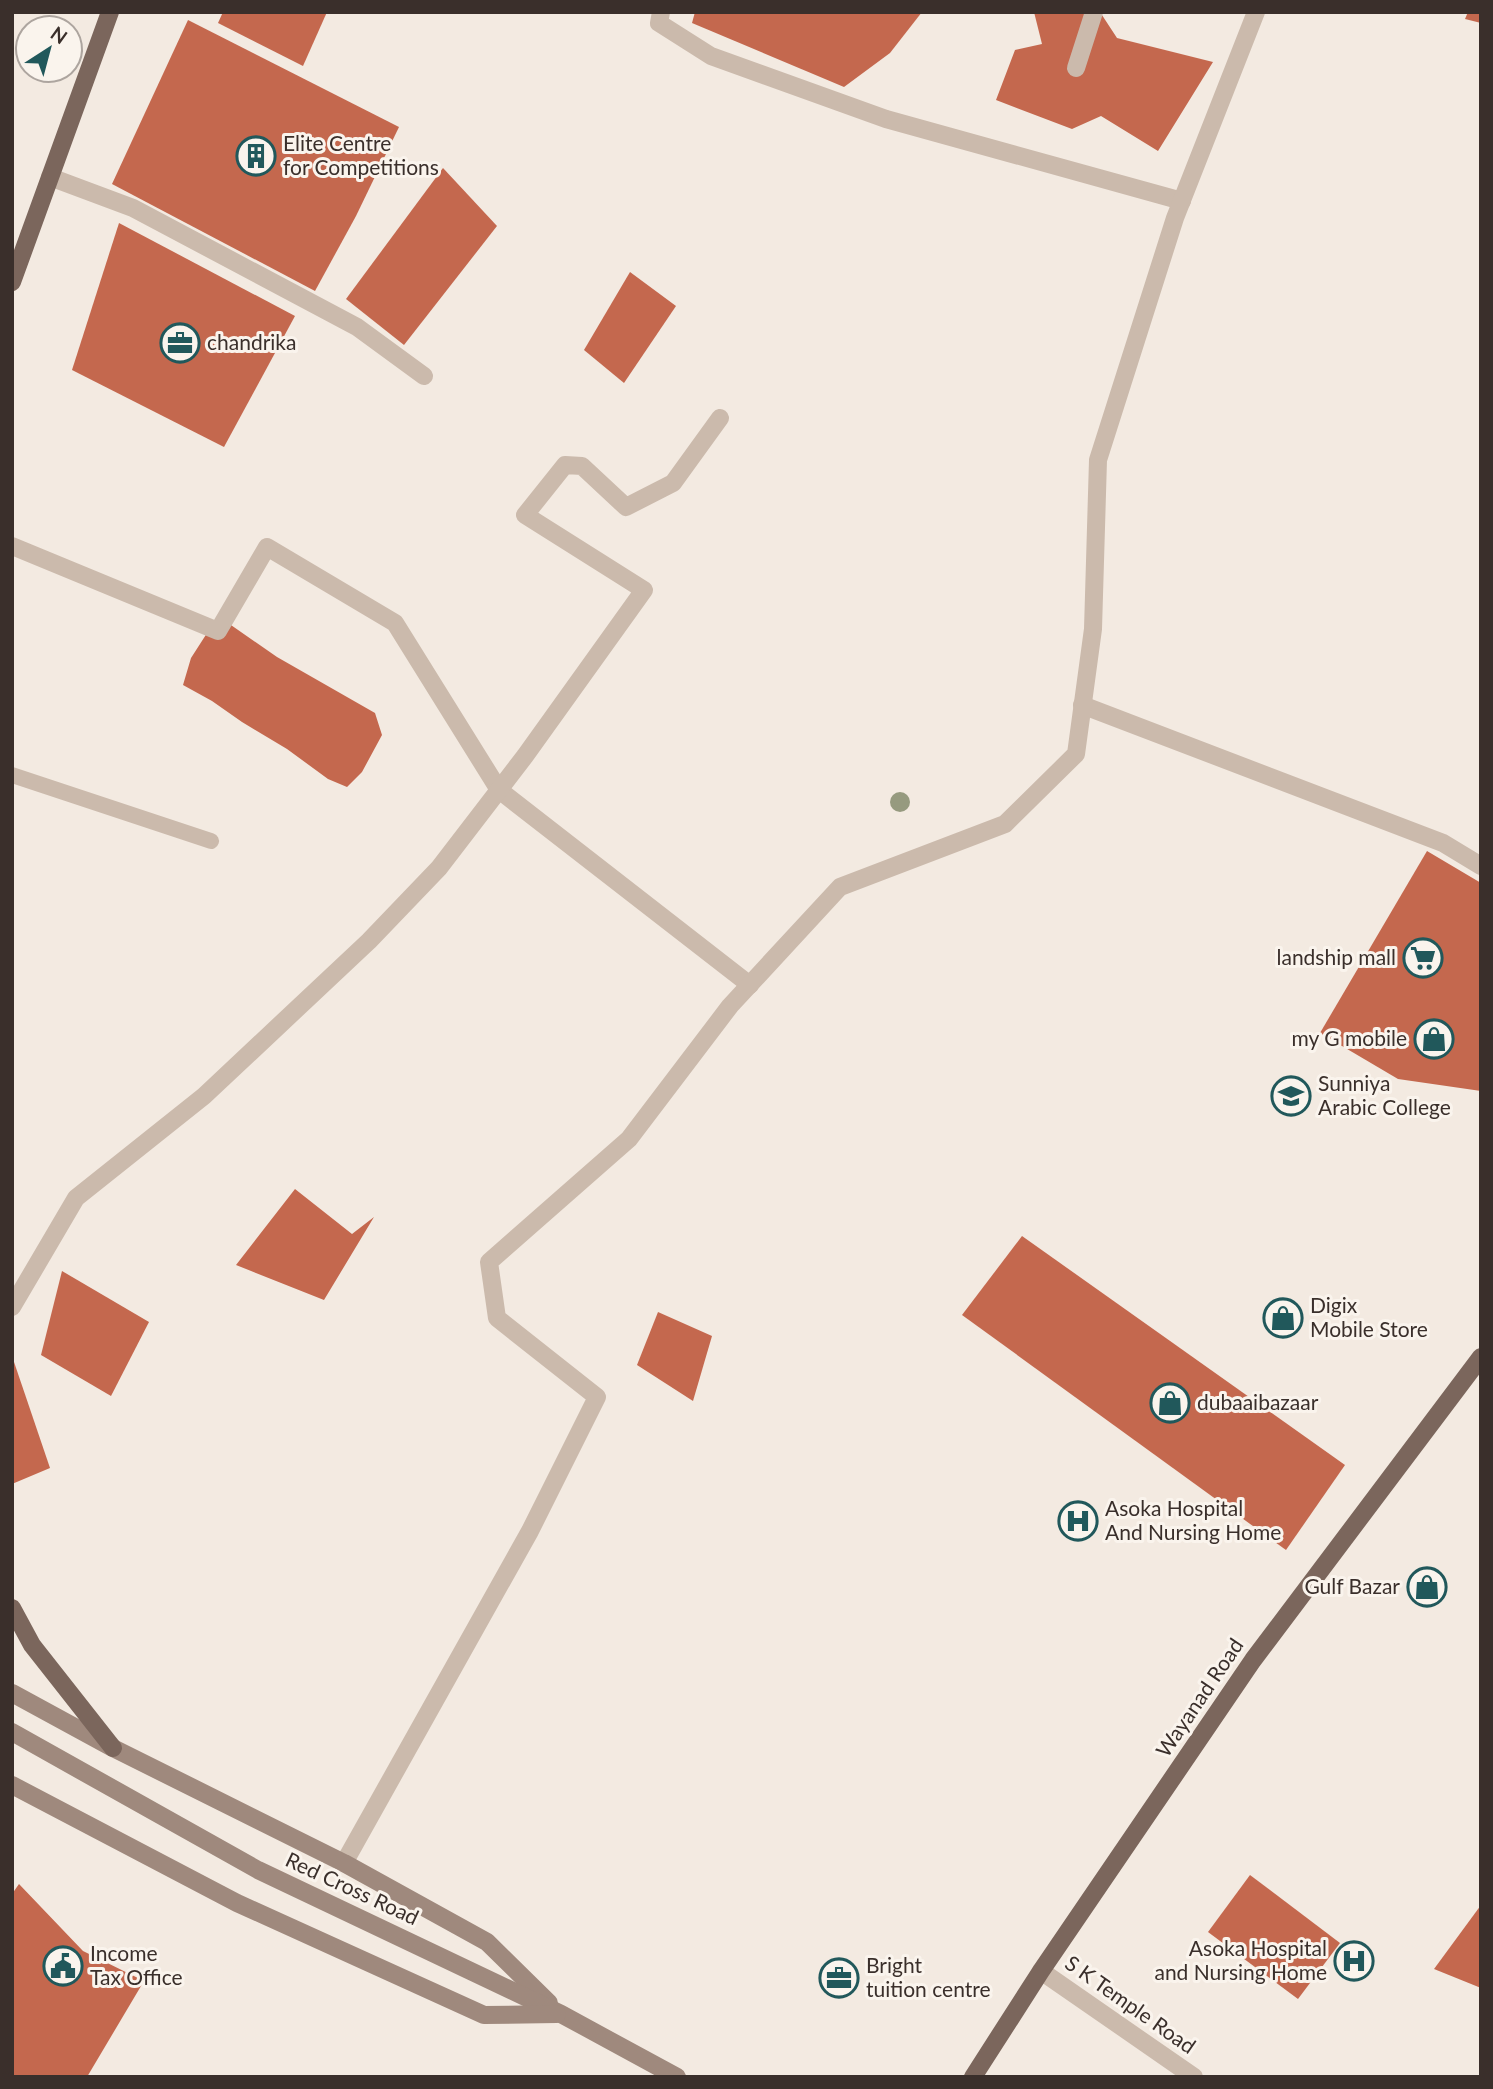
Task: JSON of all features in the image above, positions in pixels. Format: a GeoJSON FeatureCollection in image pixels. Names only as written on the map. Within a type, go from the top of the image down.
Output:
{"type":"FeatureCollection","features":[{"type":"Feature","properties":{"kind":"main road"},"geometry":{"type":"LineString","coordinates":[[12,282],[110,12]]}},
{"type":"Feature","properties":{"kind":"main road","name":"Wayanad Road"},"geometry":{"type":"LineString","coordinates":[[973,2077],[1041,1971],[1253,1660],[1481,1357]]}},
{"type":"Feature","properties":{"kind":"main road"},"geometry":{"type":"LineString","coordinates":[[12,1608],[32,1645],[113,1748]]}},
{"type":"Feature","properties":{"kind":"main road"},"geometry":{"type":"LineString","coordinates":[[12,1693],[113,1748],[344,1863],[487,1942],[561,2014]]}},
{"type":"Feature","properties":{"kind":"main road","name":"Red Cross Road"},"geometry":{"type":"LineString","coordinates":[[12,1732],[258,1870],[561,2014],[677,2077]]}},
{"type":"Feature","properties":{"kind":"main road"},"geometry":{"type":"LineString","coordinates":[[12,1785],[237,1903],[484,2015],[561,2014]]}},
{"type":"Feature","properties":{"kind":"street"},"geometry":{"type":"LineString","coordinates":[[662,12],[659,23],[711,56],[886,119],[1182,201]]}},
{"type":"Feature","properties":{"kind":"street"},"geometry":{"type":"LineString","coordinates":[[1076,68],[1094,12]]}},
{"type":"Feature","properties":{"kind":"street"},"geometry":{"type":"LineString","coordinates":[[344,1863],[530,1531],[597,1397],[497,1318],[489,1262],[629,1139],[730,1006],[840,887],[1005,824],[1076,754],[1093,629],[1098,460],[1182,201],[1256,12]]}},
{"type":"Feature","properties":{"kind":"street"},"geometry":{"type":"LineString","coordinates":[[50,177],[145,214],[357,327],[424,376]]}},
{"type":"Feature","properties":{"kind":"street"},"geometry":{"type":"LineString","coordinates":[[12,1307],[76,1198],[204,1096],[369,941],[439,869],[644,590],[525,515],[565,465],[582,466],[626,507],[673,483],[720,418]]}},
{"type":"Feature","properties":{"kind":"street"},"geometry":{"type":"LineString","coordinates":[[12,546],[218,631],[267,547],[395,623],[499,790],[750,985]]}},
{"type":"Feature","properties":{"kind":"street"},"geometry":{"type":"LineString","coordinates":[[1082,705],[1443,843],[1481,866]]}},
{"type":"Feature","properties":{"kind":"street","name":"S K Temple Road"},"geometry":{"type":"LineString","coordinates":[[1041,1971],[1194,2077]]}},
{"type":"Feature","properties":{"kind":"lane"},"geometry":{"type":"LineString","coordinates":[[12,775],[211,841]]}},
{"type":"Feature","properties":{"kind":"building"},"geometry":{"type":"Polygon","coordinates":[[[223,12],[327,12],[303,66],[218,23],[223,12]]]}},
{"type":"Feature","properties":{"kind":"building"},"geometry":{"type":"Polygon","coordinates":[[[695,12],[922,12],[890,53],[844,87],[692,23],[695,12]]]}},
{"type":"Feature","properties":{"kind":"building"},"geometry":{"type":"Polygon","coordinates":[[[1034,12],[1100,12],[1117,38],[1213,62],[1158,151],[1101,116],[1072,129],[996,100],[1015,50],[1042,44],[1034,12]]]}},
{"type":"Feature","properties":{"kind":"building"},"geometry":{"type":"Polygon","coordinates":[[[1468,12],[1481,12],[1481,23],[1465,19],[1468,12]]]}},
{"type":"Feature","properties":{"kind":"building","name":"Elite Centre for Competitions"},"geometry":{"type":"Polygon","coordinates":[[[188,20],[399,127],[356,216],[315,291],[112,184],[188,20]]]}},
{"type":"Feature","properties":{"kind":"building"},"geometry":{"type":"Polygon","coordinates":[[[443,168],[497,226],[404,345],[346,299],[443,168]]]}},
{"type":"Feature","properties":{"kind":"building","name":"chandrika"},"geometry":{"type":"Polygon","coordinates":[[[119,223],[295,316],[224,447],[72,370],[119,223]]]}},
{"type":"Feature","properties":{"kind":"building"},"geometry":{"type":"Polygon","coordinates":[[[630,272],[676,306],[624,383],[584,350],[630,272]]]}},
{"type":"Feature","properties":{"kind":"building"},"geometry":{"type":"Polygon","coordinates":[[[218,616],[277,657],[375,713],[382,735],[362,772],[347,787],[328,779],[287,749],[183,685],[191,658],[218,616]]]}},
{"type":"Feature","properties":{"kind":"building","name":"landship mall"},"geometry":{"type":"Polygon","coordinates":[[[1427,851],[1481,883],[1481,1091],[1398,1079],[1320,1033],[1427,851]]]}},
{"type":"Feature","properties":{"kind":"building"},"geometry":{"type":"Polygon","coordinates":[[[295,1189],[352,1234],[374,1217],[324,1300],[236,1265],[295,1189]]]}},
{"type":"Feature","properties":{"kind":"building","name":"dubaaibazaar"},"geometry":{"type":"Polygon","coordinates":[[[1022,1236],[1345,1465],[1286,1550],[962,1315],[1022,1236]]]}},
{"type":"Feature","properties":{"kind":"building"},"geometry":{"type":"Polygon","coordinates":[[[62,1271],[149,1322],[111,1396],[41,1355],[62,1271]]]}},
{"type":"Feature","properties":{"kind":"building"},"geometry":{"type":"Polygon","coordinates":[[[658,1312],[712,1336],[693,1401],[637,1365],[658,1312]]]}},
{"type":"Feature","properties":{"kind":"building"},"geometry":{"type":"Polygon","coordinates":[[[12,1360],[50,1468],[12,1484],[12,1360]]]}},
{"type":"Feature","properties":{"kind":"building"},"geometry":{"type":"Polygon","coordinates":[[[1250,1875],[1340,1943],[1298,1999],[1208,1932],[1250,1875]]]}},
{"type":"Feature","properties":{"kind":"building","name":"Income Tax Office"},"geometry":{"type":"Polygon","coordinates":[[[19,1884],[83,1951],[144,1981],[87,2077],[12,2077],[12,1894],[19,1884]]]}},
{"type":"Feature","properties":{"kind":"building"},"geometry":{"type":"Polygon","coordinates":[[[1481,1905],[1481,1988],[1434,1969],[1481,1905]]]}},
{"type":"Feature","properties":{"kind":"place","name":"Elite Centre for Competitions"},"geometry":{"type":"Point","coordinates":[256,156]}},
{"type":"Feature","properties":{"kind":"place","name":"chandrika"},"geometry":{"type":"Point","coordinates":[180,343]}},
{"type":"Feature","properties":{"kind":"place","name":"landship mall"},"geometry":{"type":"Point","coordinates":[1423,958]}},
{"type":"Feature","properties":{"kind":"place","name":"my G mobile"},"geometry":{"type":"Point","coordinates":[1434,1039]}},
{"type":"Feature","properties":{"kind":"place","name":"Sunniya Arabic College"},"geometry":{"type":"Point","coordinates":[1291,1096]}},
{"type":"Feature","properties":{"kind":"place","name":"Digix Mobile Store"},"geometry":{"type":"Point","coordinates":[1283,1318]}},
{"type":"Feature","properties":{"kind":"place","name":"dubaaibazaar"},"geometry":{"type":"Point","coordinates":[1170,1403]}},
{"type":"Feature","properties":{"kind":"place","name":"Asoka Hospital And Nursing Home"},"geometry":{"type":"Point","coordinates":[1078,1521]}},
{"type":"Feature","properties":{"kind":"place","name":"Gulf Bazar"},"geometry":{"type":"Point","coordinates":[1427,1587]}},
{"type":"Feature","properties":{"kind":"place","name":"Asoka Hospital and Nursing Home"},"geometry":{"type":"Point","coordinates":[1354,1961]}},
{"type":"Feature","properties":{"kind":"place","name":"Income Tax Office"},"geometry":{"type":"Point","coordinates":[63,1966]}},
{"type":"Feature","properties":{"kind":"place","name":"Bright tuition centre"},"geometry":{"type":"Point","coordinates":[839,1978]}}]}
